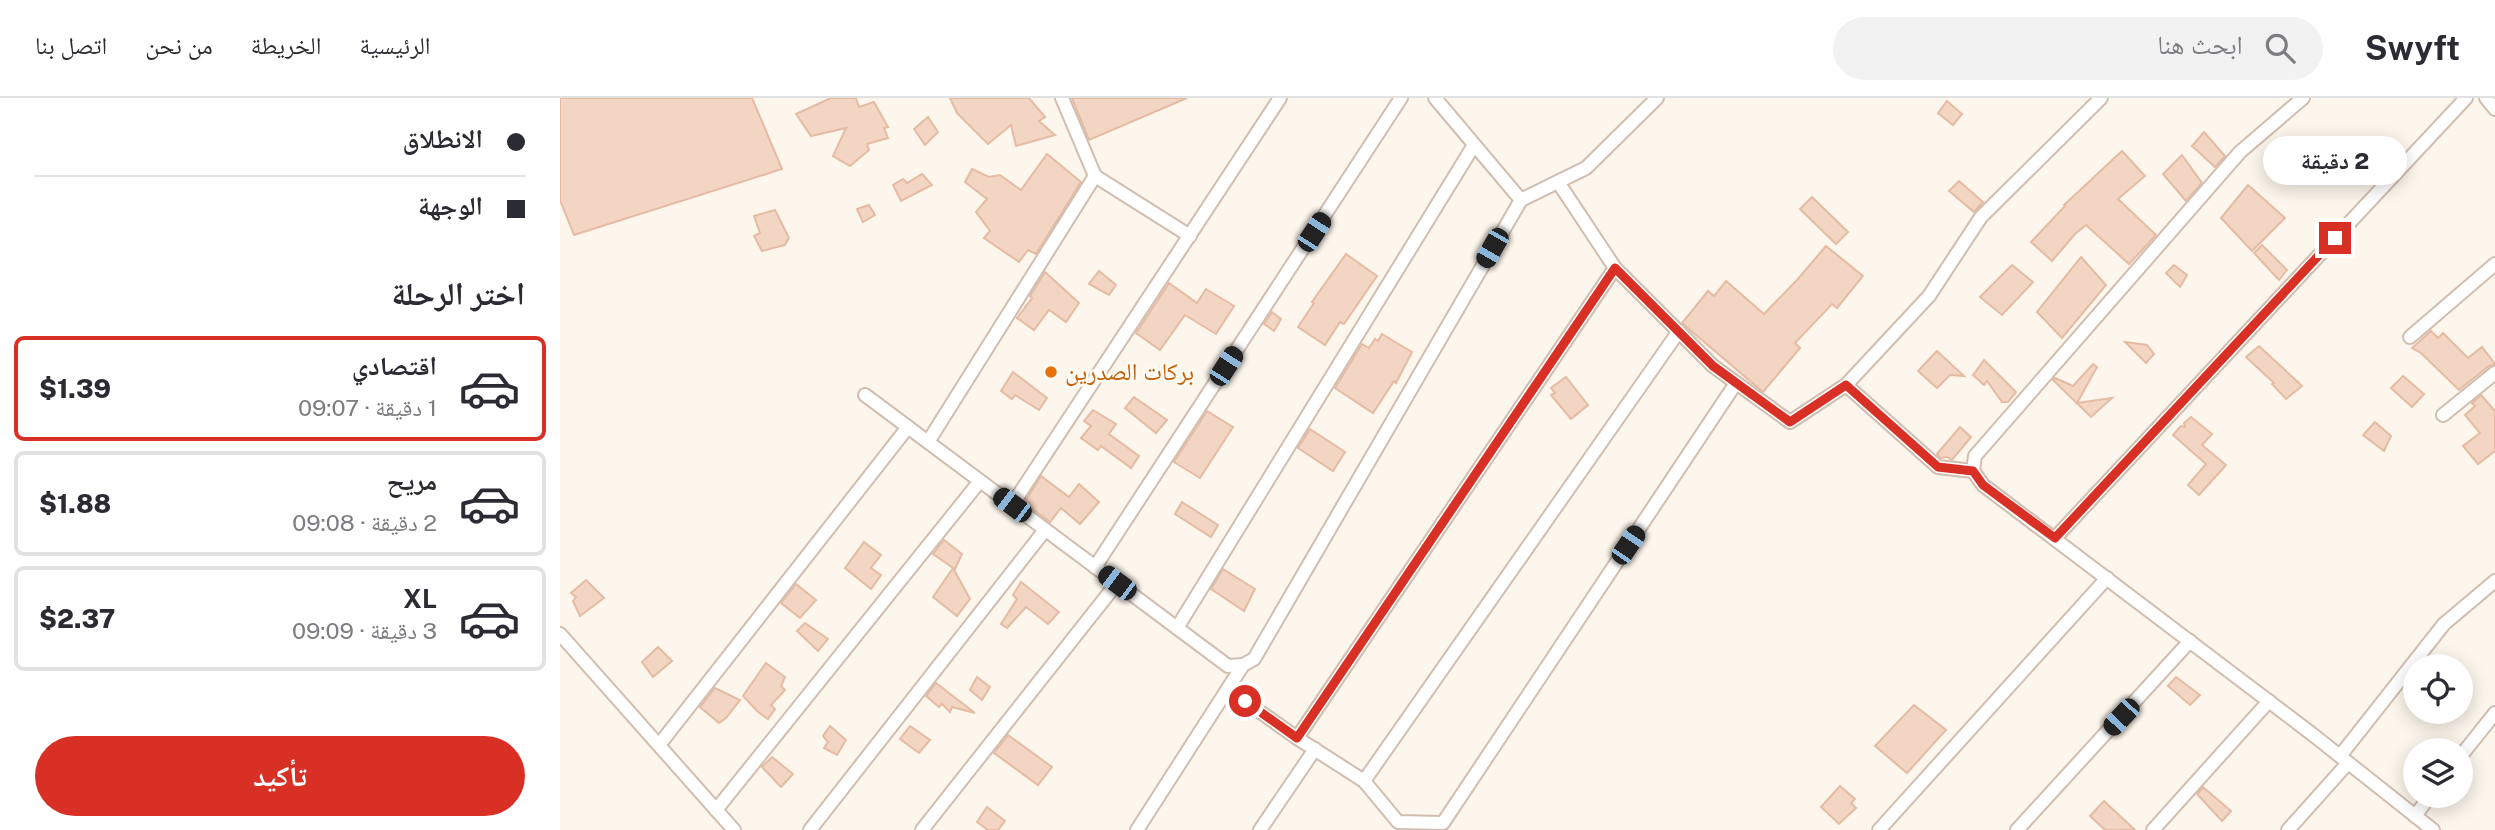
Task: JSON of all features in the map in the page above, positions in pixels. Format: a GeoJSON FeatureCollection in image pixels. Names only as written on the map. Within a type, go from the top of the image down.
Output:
{"type":"FeatureCollection","features":[{"type":"Feature","properties":{"kind":"street"},"geometry":{"type":"LineString","coordinates":[[1062,98],[1095,176],[1190,236]]}},
{"type":"Feature","properties":{"kind":"street"},"geometry":{"type":"LineString","coordinates":[[1012,505],[1280,98]]}},
{"type":"Feature","properties":{"kind":"street"},"geometry":{"type":"LineString","coordinates":[[1095,567],[1401,98]]}},
{"type":"Feature","properties":{"kind":"street"},"geometry":{"type":"LineString","coordinates":[[1435,98],[1521,200]]}},
{"type":"Feature","properties":{"kind":"street"},"geometry":{"type":"LineString","coordinates":[[865,395],[1228,666],[1243,665],[1254,659],[1521,200],[1586,168],[1657,98]]}},
{"type":"Feature","properties":{"kind":"street"},"geometry":{"type":"LineString","coordinates":[[1558,182],[1615,268],[1713,366],[1790,422],[1846,385],[1928,296],[1981,217],[2101,98]]}},
{"type":"Feature","properties":{"kind":"street"},"geometry":{"type":"LineString","coordinates":[[2303,98],[2240,152],[1975,456],[1973,471],[1983,485],[2269,701],[2433,830]]}},
{"type":"Feature","properties":{"kind":"street"},"geometry":{"type":"LineString","coordinates":[[2055,538],[2466,98]]}},
{"type":"Feature","properties":{"kind":"street"},"geometry":{"type":"LineString","coordinates":[[2486,98],[2495,109]]}},
{"type":"Feature","properties":{"kind":"street"},"geometry":{"type":"LineString","coordinates":[[1177,628],[1474,145]]}},
{"type":"Feature","properties":{"kind":"street"},"geometry":{"type":"LineString","coordinates":[[928,442],[1095,176]]}},
{"type":"Feature","properties":{"kind":"street"},"geometry":{"type":"LineString","coordinates":[[2410,337],[2495,264]]}},
{"type":"Feature","properties":{"kind":"street"},"geometry":{"type":"LineString","coordinates":[[1297,738],[1615,268]]}},
{"type":"Feature","properties":{"kind":"street"},"geometry":{"type":"LineString","coordinates":[[1364,781],[1679,331]]}},
{"type":"Feature","properties":{"kind":"street"},"geometry":{"type":"LineString","coordinates":[[2444,415],[2495,373]]}},
{"type":"Feature","properties":{"kind":"street"},"geometry":{"type":"LineString","coordinates":[[1228,689],[1364,781],[1395,826],[1443,823],[1736,383]]}},
{"type":"Feature","properties":{"kind":"street"},"geometry":{"type":"LineString","coordinates":[[1846,385],[1938,467],[1973,471]]}},
{"type":"Feature","properties":{"kind":"street"},"geometry":{"type":"LineString","coordinates":[[659,746],[908,427]]}},
{"type":"Feature","properties":{"kind":"street"},"geometry":{"type":"LineString","coordinates":[[716,810],[980,481]]}},
{"type":"Feature","properties":{"kind":"street"},"geometry":{"type":"LineString","coordinates":[[810,830],[1045,530]]}},
{"type":"Feature","properties":{"kind":"street"},"geometry":{"type":"LineString","coordinates":[[1879,830],[2107,578]]}},
{"type":"Feature","properties":{"kind":"street"},"geometry":{"type":"LineString","coordinates":[[2288,830],[2344,760],[2444,624],[2495,581]]}},
{"type":"Feature","properties":{"kind":"street"},"geometry":{"type":"LineString","coordinates":[[922,830],[1117,583]]}},
{"type":"Feature","properties":{"kind":"street"},"geometry":{"type":"LineString","coordinates":[[560,634],[734,830]]}},
{"type":"Feature","properties":{"kind":"street"},"geometry":{"type":"LineString","coordinates":[[2017,830],[2190,641]]}},
{"type":"Feature","properties":{"kind":"street"},"geometry":{"type":"LineString","coordinates":[[1137,830],[1243,665]]}},
{"type":"Feature","properties":{"kind":"street"},"geometry":{"type":"LineString","coordinates":[[2153,830],[2269,701]]}},
{"type":"Feature","properties":{"kind":"street"},"geometry":{"type":"LineString","coordinates":[[2473,741],[2495,713]]}},
{"type":"Feature","properties":{"kind":"street"},"geometry":{"type":"LineString","coordinates":[[1261,830],[1315,749]]}},
{"type":"Feature","properties":{"kind":"street"},"geometry":{"type":"LineString","coordinates":[[2415,816],[2421,808]]}},
{"type":"Feature","properties":{"kind":"building"},"geometry":{"type":"Polygon","coordinates":[[[560,98],[752,98],[782,169],[574,235],[560,200],[560,98]]]}},
{"type":"Feature","properties":{"kind":"building"},"geometry":{"type":"Polygon","coordinates":[[[831,98],[856,98],[859,107],[874,102],[888,127],[884,128],[888,138],[867,144],[869,150],[850,166],[833,156],[846,128],[811,136],[796,114],[831,98]]]}},
{"type":"Feature","properties":{"kind":"building"},"geometry":{"type":"Polygon","coordinates":[[[950,98],[1029,98],[1045,117],[1039,121],[1055,135],[1016,146],[1011,125],[988,144],[957,113],[950,98]]]}},
{"type":"Feature","properties":{"kind":"building"},"geometry":{"type":"Polygon","coordinates":[[[1072,98],[1187,98],[1089,140],[1072,98]]]}},
{"type":"Feature","properties":{"kind":"building"},"geometry":{"type":"Polygon","coordinates":[[[1947,101],[1962,114],[1953,125],[1938,113],[1947,101]]]}},
{"type":"Feature","properties":{"kind":"building"},"geometry":{"type":"Polygon","coordinates":[[[928,117],[938,132],[925,145],[914,129],[928,117]]]}},
{"type":"Feature","properties":{"kind":"building"},"geometry":{"type":"Polygon","coordinates":[[[2204,132],[2225,156],[2215,167],[2192,146],[2204,132]]]}},
{"type":"Feature","properties":{"kind":"building"},"geometry":{"type":"Polygon","coordinates":[[[2122,151],[2145,176],[2118,199],[2156,235],[2129,264],[2086,225],[2052,261],[2031,242],[2064,205],[2122,151]]]}},
{"type":"Feature","properties":{"kind":"building"},"geometry":{"type":"Polygon","coordinates":[[[1047,154],[1081,182],[1036,254],[1028,250],[1019,262],[984,238],[990,231],[976,212],[987,199],[965,182],[972,169],[989,177],[1000,175],[1021,190],[1047,154]]]}},
{"type":"Feature","properties":{"kind":"building"},"geometry":{"type":"Polygon","coordinates":[[[2182,155],[2202,183],[2186,201],[2163,174],[2182,155]]]}},
{"type":"Feature","properties":{"kind":"building"},"geometry":{"type":"Polygon","coordinates":[[[922,174],[932,185],[901,201],[893,185],[903,179],[907,183],[922,174]]]}},
{"type":"Feature","properties":{"kind":"building"},"geometry":{"type":"Polygon","coordinates":[[[1959,181],[1983,202],[1974,212],[1949,191],[1959,181]]]}},
{"type":"Feature","properties":{"kind":"building"},"geometry":{"type":"Polygon","coordinates":[[[2248,185],[2285,218],[2252,251],[2221,218],[2248,185]]]}},
{"type":"Feature","properties":{"kind":"building"},"geometry":{"type":"Polygon","coordinates":[[[1812,197],[1848,232],[1836,244],[1800,209],[1812,197]]]}},
{"type":"Feature","properties":{"kind":"building"},"geometry":{"type":"Polygon","coordinates":[[[869,205],[875,215],[863,222],[857,209],[869,205]]]}},
{"type":"Feature","properties":{"kind":"building"},"geometry":{"type":"Polygon","coordinates":[[[775,210],[789,238],[785,245],[762,251],[754,236],[760,233],[754,216],[775,210]]]}},
{"type":"Feature","properties":{"kind":"building"},"geometry":{"type":"Polygon","coordinates":[[[2262,245],[2287,270],[2279,280],[2254,253],[2262,245]]]}},
{"type":"Feature","properties":{"kind":"building"},"geometry":{"type":"Polygon","coordinates":[[[1826,246],[1863,276],[1837,308],[1832,304],[1795,343],[1800,348],[1763,392],[1682,323],[1708,291],[1714,296],[1726,281],[1764,314],[1826,246]]]}},
{"type":"Feature","properties":{"kind":"building"},"geometry":{"type":"Polygon","coordinates":[[[1346,254],[1377,276],[1344,324],[1340,322],[1325,345],[1298,327],[1346,254]]]}},
{"type":"Feature","properties":{"kind":"building"},"geometry":{"type":"Polygon","coordinates":[[[2081,257],[2106,285],[2062,338],[2037,312],[2081,257]]]}},
{"type":"Feature","properties":{"kind":"building"},"geometry":{"type":"Polygon","coordinates":[[[2012,265],[2033,282],[2002,315],[1980,297],[2012,265]]]}},
{"type":"Feature","properties":{"kind":"building"},"geometry":{"type":"Polygon","coordinates":[[[2174,265],[2187,275],[2180,287],[2166,273],[2174,265]]]}},
{"type":"Feature","properties":{"kind":"building"},"geometry":{"type":"Polygon","coordinates":[[[1099,271],[1116,285],[1109,295],[1089,284],[1099,271]]]}},
{"type":"Feature","properties":{"kind":"building"},"geometry":{"type":"Polygon","coordinates":[[[1045,272],[1079,303],[1066,322],[1049,310],[1034,330],[1017,318],[1032,298],[1030,296],[1045,272]]]}},
{"type":"Feature","properties":{"kind":"building"},"geometry":{"type":"Polygon","coordinates":[[[1169,283],[1197,303],[1206,289],[1234,306],[1216,334],[1185,315],[1160,350],[1136,333],[1169,283]]]}},
{"type":"Feature","properties":{"kind":"building"},"geometry":{"type":"Polygon","coordinates":[[[1272,312],[1281,319],[1274,331],[1264,324],[1272,312]]]}},
{"type":"Feature","properties":{"kind":"building"},"geometry":{"type":"Polygon","coordinates":[[[2431,331],[2438,338],[2443,333],[2468,358],[2482,347],[2495,364],[2459,390],[2421,353],[2412,348],[2431,331]]]}},
{"type":"Feature","properties":{"kind":"building"},"geometry":{"type":"Polygon","coordinates":[[[1382,334],[1412,352],[1396,383],[1394,381],[1373,413],[1335,388],[1362,344],[1369,348],[1382,334]]]}},
{"type":"Feature","properties":{"kind":"building"},"geometry":{"type":"Polygon","coordinates":[[[2125,342],[2147,345],[2154,354],[2146,363],[2125,342]]]}},
{"type":"Feature","properties":{"kind":"building"},"geometry":{"type":"Polygon","coordinates":[[[2259,346],[2302,386],[2286,399],[2272,384],[2274,383],[2246,357],[2259,346]]]}},
{"type":"Feature","properties":{"kind":"building"},"geometry":{"type":"Polygon","coordinates":[[[1937,351],[1964,376],[1950,375],[1937,388],[1918,371],[1937,351]]]}},
{"type":"Feature","properties":{"kind":"building"},"geometry":{"type":"Polygon","coordinates":[[[1984,360],[2016,392],[2008,402],[2002,402],[1987,381],[1984,385],[1973,375],[1984,360]]]}},
{"type":"Feature","properties":{"kind":"building"},"geometry":{"type":"Polygon","coordinates":[[[2093,364],[2097,367],[2077,403],[2112,398],[2091,417],[2053,380],[2055,378],[2073,386],[2093,364]]]}},
{"type":"Feature","properties":{"kind":"building"},"geometry":{"type":"Polygon","coordinates":[[[1013,372],[1047,398],[1039,410],[1015,395],[1012,399],[1001,391],[1013,372]]]}},
{"type":"Feature","properties":{"kind":"building"},"geometry":{"type":"Polygon","coordinates":[[[2403,376],[2424,394],[2412,407],[2391,388],[2403,376]]]}},
{"type":"Feature","properties":{"kind":"building"},"geometry":{"type":"Polygon","coordinates":[[[1566,377],[1588,405],[1571,419],[1551,395],[1555,393],[1551,388],[1566,377]]]}},
{"type":"Feature","properties":{"kind":"building"},"geometry":{"type":"Polygon","coordinates":[[[2481,395],[2495,411],[2495,451],[2478,464],[2463,446],[2480,433],[2465,415],[2475,406],[2472,403],[2481,395]]]}},
{"type":"Feature","properties":{"kind":"building"},"geometry":{"type":"Polygon","coordinates":[[[1134,397],[1167,420],[1156,433],[1125,408],[1134,397]]]}},
{"type":"Feature","properties":{"kind":"building"},"geometry":{"type":"Polygon","coordinates":[[[1093,410],[1116,424],[1109,434],[1139,456],[1131,468],[1101,446],[1098,450],[1081,438],[1091,426],[1084,421],[1093,410]]]}},
{"type":"Feature","properties":{"kind":"building"},"geometry":{"type":"Polygon","coordinates":[[[1207,411],[1233,427],[1200,478],[1174,462],[1207,411]]]}},
{"type":"Feature","properties":{"kind":"building"},"geometry":{"type":"Polygon","coordinates":[[[2191,417],[2212,434],[2202,445],[2226,465],[2199,495],[2188,485],[2206,464],[2173,435],[2181,426],[2185,427],[2184,423],[2191,417]]]}},
{"type":"Feature","properties":{"kind":"building"},"geometry":{"type":"Polygon","coordinates":[[[2375,422],[2391,436],[2384,451],[2363,435],[2375,422]]]}},
{"type":"Feature","properties":{"kind":"building"},"geometry":{"type":"Polygon","coordinates":[[[1960,427],[1971,437],[1952,460],[1941,458],[1937,454],[1960,427]]]}},
{"type":"Feature","properties":{"kind":"building"},"geometry":{"type":"Polygon","coordinates":[[[1310,429],[1345,452],[1333,471],[1298,448],[1310,429]]]}},
{"type":"Feature","properties":{"kind":"building"},"geometry":{"type":"Polygon","coordinates":[[[1041,476],[1069,497],[1079,484],[1099,502],[1080,524],[1061,508],[1050,522],[1024,503],[1041,476]]]}},
{"type":"Feature","properties":{"kind":"building"},"geometry":{"type":"Polygon","coordinates":[[[1182,502],[1218,525],[1211,537],[1175,514],[1182,502]]]}},
{"type":"Feature","properties":{"kind":"building"},"geometry":{"type":"Polygon","coordinates":[[[944,540],[962,554],[955,569],[933,554],[944,540]]]}},
{"type":"Feature","properties":{"kind":"building"},"geometry":{"type":"Polygon","coordinates":[[[864,542],[881,555],[871,568],[881,575],[871,589],[845,568],[864,542]]]}},
{"type":"Feature","properties":{"kind":"building"},"geometry":{"type":"Polygon","coordinates":[[[953,568],[970,599],[957,616],[933,597],[953,568]]]}},
{"type":"Feature","properties":{"kind":"building"},"geometry":{"type":"Polygon","coordinates":[[[1223,569],[1255,589],[1244,611],[1211,589],[1223,569]]]}},
{"type":"Feature","properties":{"kind":"building"},"geometry":{"type":"Polygon","coordinates":[[[586,580],[604,598],[580,616],[573,601],[576,597],[571,593],[586,580]]]}},
{"type":"Feature","properties":{"kind":"building"},"geometry":{"type":"Polygon","coordinates":[[[1021,582],[1059,612],[1048,624],[1026,607],[1007,628],[1001,624],[1017,599],[1013,595],[1021,582]]]}},
{"type":"Feature","properties":{"kind":"building"},"geometry":{"type":"Polygon","coordinates":[[[796,584],[816,600],[800,618],[781,603],[796,584]]]}},
{"type":"Feature","properties":{"kind":"building"},"geometry":{"type":"Polygon","coordinates":[[[805,623],[828,639],[818,651],[797,631],[805,623]]]}},
{"type":"Feature","properties":{"kind":"building"},"geometry":{"type":"Polygon","coordinates":[[[658,647],[672,661],[653,677],[642,662],[658,647]]]}},
{"type":"Feature","properties":{"kind":"building"},"geometry":{"type":"Polygon","coordinates":[[[766,663],[785,677],[781,686],[785,690],[771,705],[775,709],[768,719],[743,696],[766,663]]]}},
{"type":"Feature","properties":{"kind":"building"},"geometry":{"type":"Polygon","coordinates":[[[977,677],[990,687],[982,700],[970,690],[977,677]]]}},
{"type":"Feature","properties":{"kind":"building"},"geometry":{"type":"Polygon","coordinates":[[[2176,677],[2200,695],[2190,705],[2168,686],[2176,677]]]}},
{"type":"Feature","properties":{"kind":"building"},"geometry":{"type":"Polygon","coordinates":[[[936,683],[975,713],[952,707],[950,712],[942,704],[939,707],[926,696],[936,683]]]}},
{"type":"Feature","properties":{"kind":"building"},"geometry":{"type":"Polygon","coordinates":[[[715,688],[740,700],[719,723],[700,707],[715,688]]]}},
{"type":"Feature","properties":{"kind":"building"},"geometry":{"type":"Polygon","coordinates":[[[1914,705],[1946,730],[1907,773],[1875,746],[1914,705]]]}},
{"type":"Feature","properties":{"kind":"building"},"geometry":{"type":"Polygon","coordinates":[[[830,726],[846,740],[837,755],[824,748],[828,742],[823,736],[830,726]]]}},
{"type":"Feature","properties":{"kind":"building"},"geometry":{"type":"Polygon","coordinates":[[[910,726],[930,740],[919,753],[900,739],[910,726]]]}},
{"type":"Feature","properties":{"kind":"building"},"geometry":{"type":"Polygon","coordinates":[[[1008,735],[1052,767],[1038,785],[994,753],[1008,735]]]}},
{"type":"Feature","properties":{"kind":"building"},"geometry":{"type":"Polygon","coordinates":[[[772,757],[793,774],[781,787],[762,767],[772,757]]]}},
{"type":"Feature","properties":{"kind":"building"},"geometry":{"type":"Polygon","coordinates":[[[1840,786],[1855,799],[1851,803],[1856,808],[1839,824],[1821,807],[1840,786]]]}},
{"type":"Feature","properties":{"kind":"building"},"geometry":{"type":"Polygon","coordinates":[[[2203,787],[2231,811],[2222,821],[2197,794],[2203,787]]]}},
{"type":"Feature","properties":{"kind":"building"},"geometry":{"type":"Polygon","coordinates":[[[2104,801],[2135,830],[2105,830],[2090,816],[2104,801]]]}},
{"type":"Feature","properties":{"kind":"building"},"geometry":{"type":"Polygon","coordinates":[[[987,807],[1005,821],[998,830],[988,830],[977,822],[987,807]]]}},
{"type":"Feature","properties":{"kind":"place","name":"بركات الصدرين"},"geometry":{"type":"Point","coordinates":[1051,372]}},
{"type":"Feature","properties":{"kind":"route"},"geometry":{"type":"LineString","coordinates":[[1245,701],[1297,738],[1615,268],[1713,366],[1790,422],[1846,385],[1938,467],[1973,471],[1983,485],[2055,538],[2335,238]]}}]}
